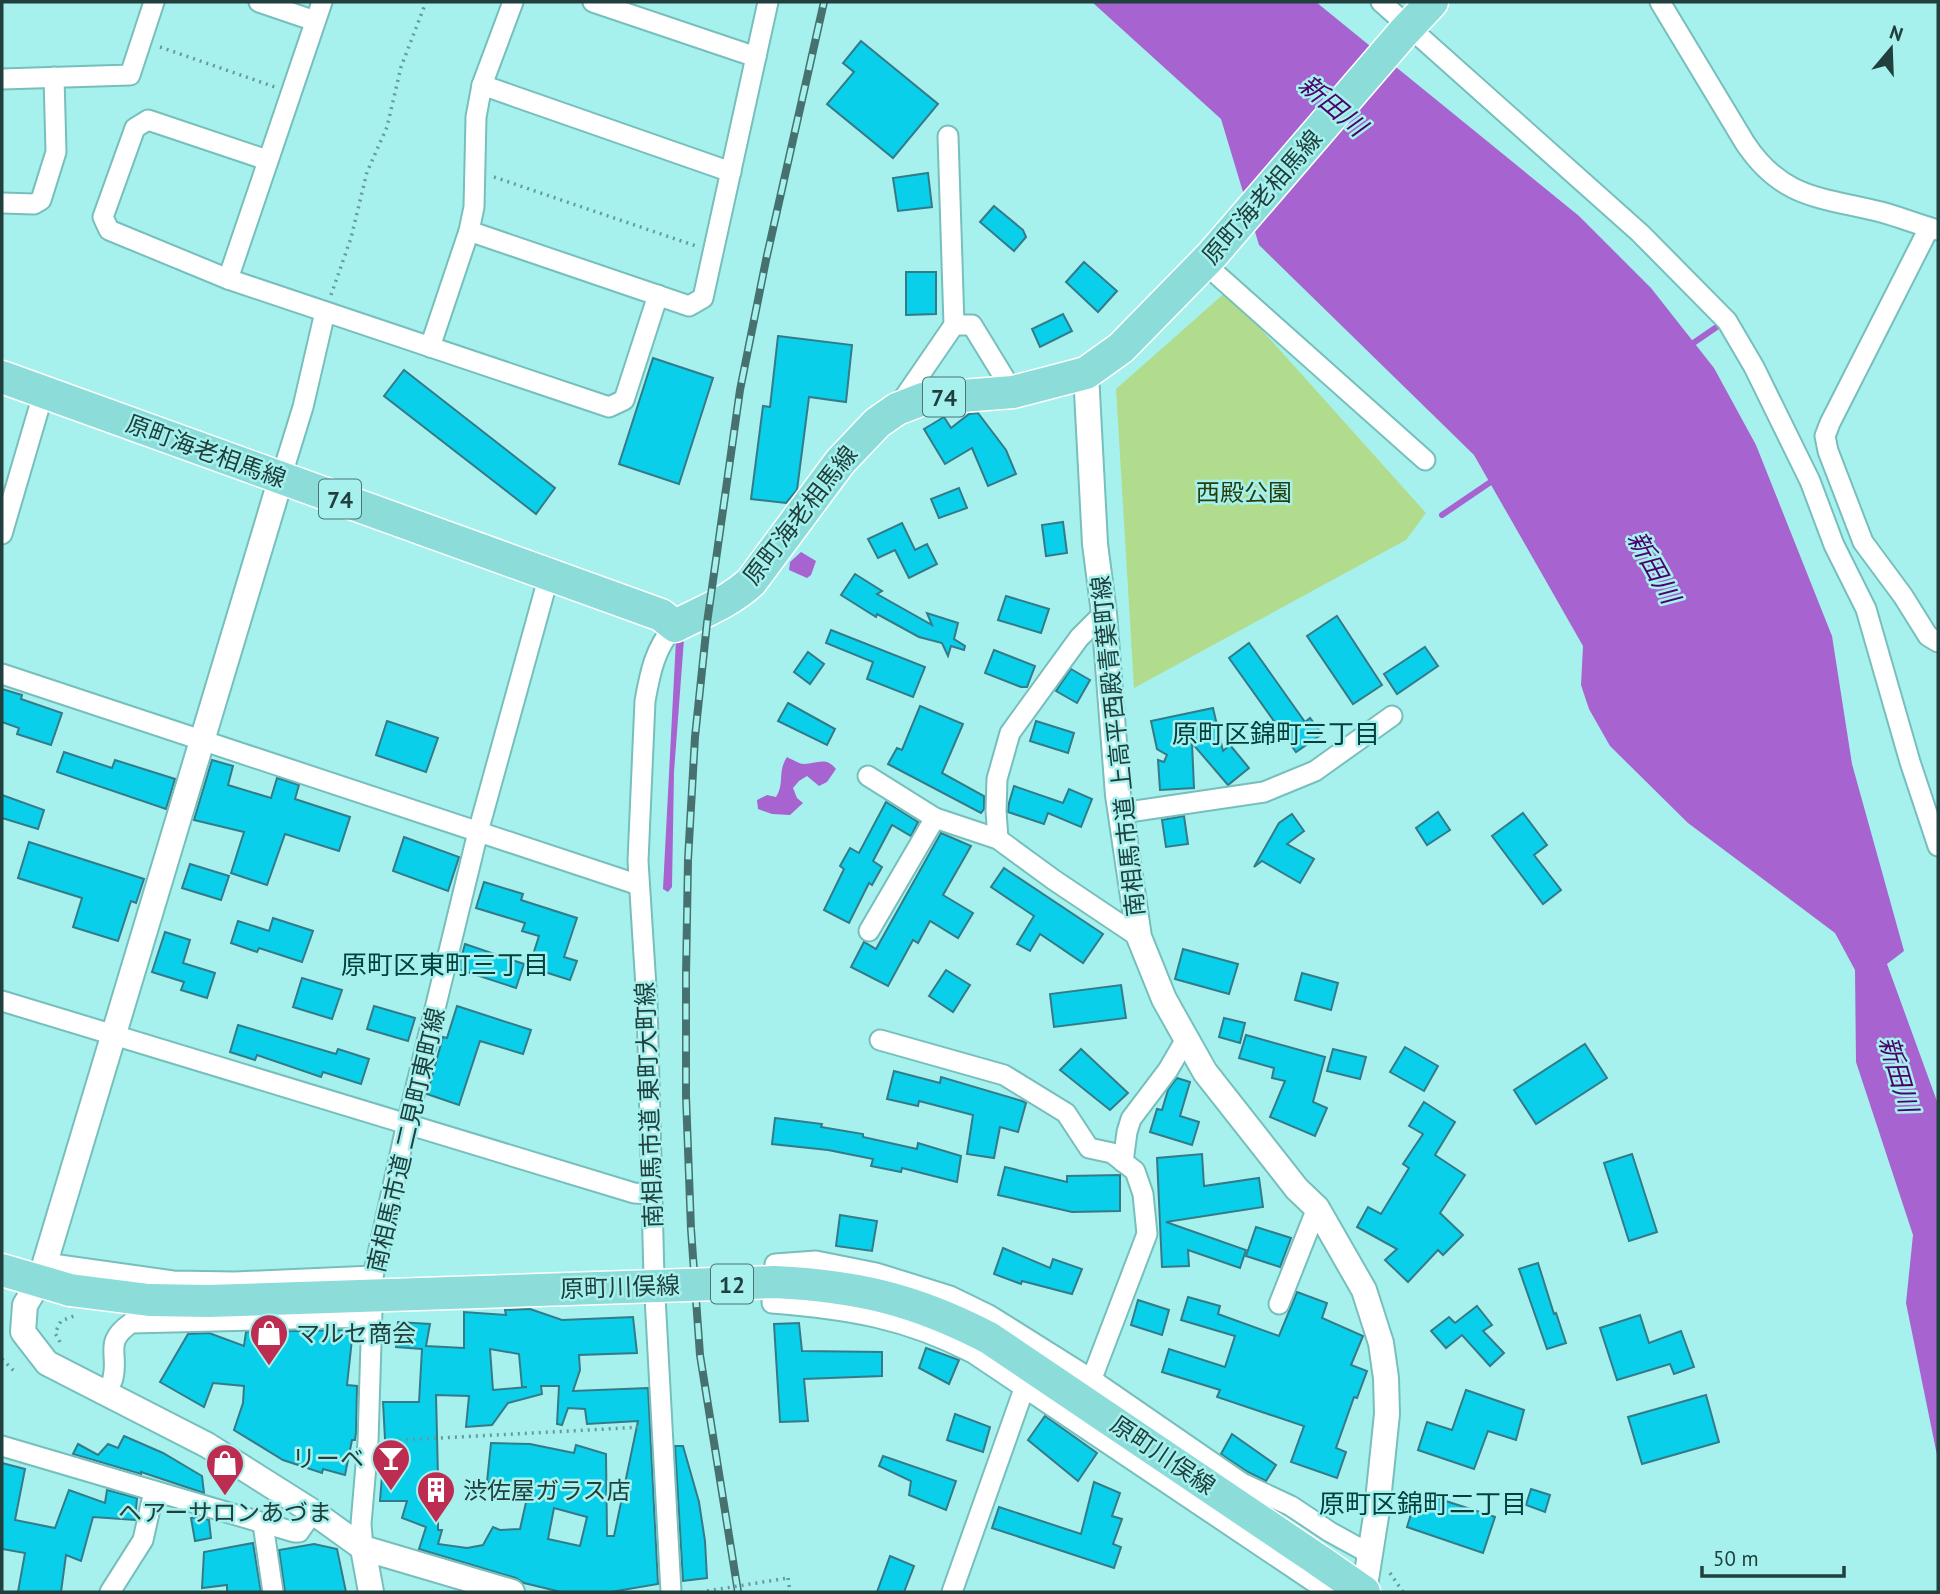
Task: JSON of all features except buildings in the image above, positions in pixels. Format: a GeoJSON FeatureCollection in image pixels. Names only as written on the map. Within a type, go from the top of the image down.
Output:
{"type":"FeatureCollection","features":[{"type":"Feature","properties":{"kind":"main road","name":"原町海老相馬線"},"geometry":{"type":"LineString","coordinates":[[2,377],[661,615],[676,625],[736,596],[751,582],[839,462],[868,431],[897,409],[923,399],[1013,392],[1086,373],[1121,348],[1209,259],[1433,2]]}},
{"type":"Feature","properties":{"kind":"main road","name":"原町川俣線"},"geometry":{"type":"LineString","coordinates":[[2,1270],[42,1272],[70,1290],[149,1300],[209,1301],[775,1282],[854,1289],[919,1306],[989,1338],[1364,1592]]}},
{"type":"Feature","properties":{"kind":"street"},"geometry":{"type":"LineString","coordinates":[[2,79],[130,75],[154,2]]}},
{"type":"Feature","properties":{"kind":"street"},"geometry":{"type":"LineString","coordinates":[[258,2],[315,21]]}},
{"type":"Feature","properties":{"kind":"street"},"geometry":{"type":"LineString","coordinates":[[228,279],[321,2]]}},
{"type":"Feature","properties":{"kind":"street"},"geometry":{"type":"LineString","coordinates":[[430,347],[469,230],[474,207],[476,117],[482,85],[513,2]]}},
{"type":"Feature","properties":{"kind":"street"},"geometry":{"type":"LineString","coordinates":[[593,2],[756,57]]}},
{"type":"Feature","properties":{"kind":"street"},"geometry":{"type":"LineString","coordinates":[[469,230],[689,306],[703,298],[768,2]]}},
{"type":"Feature","properties":{"kind":"street"},"geometry":{"type":"LineString","coordinates":[[1381,2],[1406,30],[1523,127],[1640,233],[1727,321],[1754,367],[1810,481],[1835,545],[1866,610],[1910,762],[1938,846]]}},
{"type":"Feature","properties":{"kind":"street"},"geometry":{"type":"LineString","coordinates":[[1660,2],[1745,143],[1759,164],[1770,174],[1782,183],[1805,193],[1881,212],[1934,229],[1851,378],[1825,436],[1828,451],[1863,542],[1903,596],[1928,636],[1938,642]]}},
{"type":"Feature","properties":{"kind":"street"},"geometry":{"type":"LineString","coordinates":[[2,203],[34,204],[41,200],[56,152],[54,78]]}},
{"type":"Feature","properties":{"kind":"street"},"geometry":{"type":"LineString","coordinates":[[482,85],[731,172]]}},
{"type":"Feature","properties":{"kind":"street"},"geometry":{"type":"LineString","coordinates":[[267,160],[148,120],[135,128],[103,218],[109,230],[228,279],[609,407],[624,400],[658,295]]}},
{"type":"Feature","properties":{"kind":"street"},"geometry":{"type":"LineString","coordinates":[[897,409],[954,325],[948,136]]}},
{"type":"Feature","properties":{"kind":"street"},"geometry":{"type":"LineString","coordinates":[[1209,259],[1425,460]]}},
{"type":"Feature","properties":{"kind":"street"},"geometry":{"type":"LineString","coordinates":[[325,312],[303,407],[42,1272],[25,1305],[23,1332],[47,1363],[207,1445],[313,1512],[363,1548],[512,1592]]}},
{"type":"Feature","properties":{"kind":"street"},"geometry":{"type":"LineString","coordinates":[[954,325],[972,325],[1013,392]]}},
{"type":"Feature","properties":{"kind":"street","name":"南相馬市道 上高平西殿青葉町線"},"geometry":{"type":"LineString","coordinates":[[1086,373],[1096,544],[1118,795],[1139,937],[1164,999],[1205,1072],[1285,1174],[1317,1208],[1364,1290],[1381,1343],[1387,1414],[1377,1510],[1364,1592]]}},
{"type":"Feature","properties":{"kind":"street"},"geometry":{"type":"LineString","coordinates":[[2,534],[44,391]]}},
{"type":"Feature","properties":{"kind":"street","name":"南相馬市道 二見町東町線"},"geometry":{"type":"LineString","coordinates":[[371,1592],[361,1524],[368,1442],[372,1296],[407,1124],[478,832],[549,575]]}},
{"type":"Feature","properties":{"kind":"street"},"geometry":{"type":"LineString","coordinates":[[998,839],[997,779],[1010,733],[1079,638],[1104,613]]}},
{"type":"Feature","properties":{"kind":"street","name":"南相馬市道 東町大町線"},"geometry":{"type":"LineString","coordinates":[[671,1592],[655,1287],[649,1043],[639,885],[645,701],[648,682],[663,639],[676,625]]}},
{"type":"Feature","properties":{"kind":"street"},"geometry":{"type":"LineString","coordinates":[[2,674],[639,885]]}},
{"type":"Feature","properties":{"kind":"street"},"geometry":{"type":"LineString","coordinates":[[1122,813],[1264,792],[1315,771],[1392,716]]}},
{"type":"Feature","properties":{"kind":"street"},"geometry":{"type":"LineString","coordinates":[[868,776],[935,818],[998,839],[1139,937]]}},
{"type":"Feature","properties":{"kind":"street"},"geometry":{"type":"LineString","coordinates":[[869,930],[935,818]]}},
{"type":"Feature","properties":{"kind":"street"},"geometry":{"type":"LineString","coordinates":[[2,1001],[635,1193],[652,1194]]}},
{"type":"Feature","properties":{"kind":"street"},"geometry":{"type":"LineString","coordinates":[[1123,1161],[1131,1119],[1168,1070],[1186,1039]]}},
{"type":"Feature","properties":{"kind":"street"},"geometry":{"type":"LineString","coordinates":[[880,1040],[1004,1075],[1066,1113],[1089,1148],[1112,1153],[1135,1171],[1143,1194],[1147,1234],[1090,1383]]}},
{"type":"Feature","properties":{"kind":"street"},"geometry":{"type":"LineString","coordinates":[[1279,1304],[1317,1208]]}},
{"type":"Feature","properties":{"kind":"street"},"geometry":{"type":"LineString","coordinates":[[1329,1592],[1077,1418],[941,1336],[886,1318],[847,1310],[772,1303],[775,1264],[816,1261],[876,1273],[950,1296],[989,1315],[1242,1483],[1291,1506],[1370,1554]]}},
{"type":"Feature","properties":{"kind":"street"},"geometry":{"type":"LineString","coordinates":[[42,1272],[173,1281],[235,1282],[372,1296]]}},
{"type":"Feature","properties":{"kind":"street"},"geometry":{"type":"LineString","coordinates":[[106,1393],[113,1376],[113,1349],[118,1332],[131,1323],[372,1296],[655,1287]]}},
{"type":"Feature","properties":{"kind":"street"},"geometry":{"type":"LineString","coordinates":[[952,1592],[1025,1386]]}},
{"type":"Feature","properties":{"kind":"street"},"geometry":{"type":"LineString","coordinates":[[2,1446],[263,1524],[299,1532],[313,1512]]}},
{"type":"Feature","properties":{"kind":"street"},"geometry":{"type":"LineString","coordinates":[[110,1592],[143,1540],[154,1491]]}},
{"type":"Feature","properties":{"kind":"street"},"geometry":{"type":"LineString","coordinates":[[263,1524],[273,1592]]}},
{"type":"Feature","properties":{"kind":"path"},"geometry":{"type":"LineString","coordinates":[[325,312],[351,238],[367,172],[387,127],[401,67],[426,2]]}},
{"type":"Feature","properties":{"kind":"path"},"geometry":{"type":"LineString","coordinates":[[141,40],[291,92]]}},
{"type":"Feature","properties":{"kind":"path"},"geometry":{"type":"LineString","coordinates":[[476,171],[713,252]]}},
{"type":"Feature","properties":{"kind":"path"},"geometry":{"type":"LineString","coordinates":[[61,1321],[55,1333],[61,1344]]}},
{"type":"Feature","properties":{"kind":"path"},"geometry":{"type":"LineString","coordinates":[[2,1359],[14,1371]]}},
{"type":"Feature","properties":{"kind":"path"},"geometry":{"type":"LineString","coordinates":[[368,1442],[662,1426]]}},
{"type":"Feature","properties":{"kind":"path"},"geometry":{"type":"LineString","coordinates":[[707,1591],[788,1578],[790,1592]]}},
{"type":"Feature","properties":{"kind":"green space","name":"西殿公園"},"geometry":{"type":"Polygon","coordinates":[[[1227,291],[1426,513],[1406,540],[1134,688],[1116,389],[1227,291]]]}},
{"type":"Feature","properties":{"kind":"water","name":"新田川"},"geometry":{"type":"Polygon","coordinates":[[[1092,2],[1316,2],[1579,216],[1651,288],[1714,368],[1756,445],[1832,636],[1852,764],[1904,951],[1887,964],[1938,1104],[1938,1460],[1906,1303],[1913,1235],[1856,1062],[1855,970],[1835,933],[1688,823],[1610,746],[1589,709],[1581,685],[1583,646],[1474,455],[1259,245],[1221,119],[1092,2]]]}},
{"type":"Feature","properties":{"kind":"water"},"geometry":{"type":"Polygon","coordinates":[[[801,552],[816,561],[811,575],[807,578],[789,570],[790,562],[801,552]]]}},
{"type":"Feature","properties":{"kind":"water"},"geometry":{"type":"Polygon","coordinates":[[[676,639],[684,639],[674,772],[672,887],[668,892],[663,889],[676,639]]]}},
{"type":"Feature","properties":{"kind":"water"},"geometry":{"type":"Polygon","coordinates":[[[787,757],[803,764],[825,762],[836,769],[827,782],[819,786],[807,776],[799,781],[793,788],[797,798],[803,803],[790,815],[772,814],[758,809],[757,800],[767,795],[776,797],[787,757]]]}},
{"type":"Feature","properties":{"kind":"waterway"},"geometry":{"type":"LineString","coordinates":[[1689,346],[1721,324]]}},
{"type":"Feature","properties":{"kind":"waterway"},"geometry":{"type":"LineString","coordinates":[[1442,515],[1495,479]]}},
{"type":"Feature","properties":{"kind":"railway"},"geometry":{"type":"LineString","coordinates":[[738,1592],[700,1355],[691,1229],[686,1096],[688,860],[695,737],[707,623],[740,390],[824,2]]}},
{"type":"Feature","properties":{"kind":"place","name":"マルセ商会"},"geometry":{"type":"Point","coordinates":[269,1367]}},
{"type":"Feature","properties":{"kind":"place","name":"リーベ"},"geometry":{"type":"Point","coordinates":[391,1492]}},
{"type":"Feature","properties":{"kind":"place","name":"ヘアーサロンあづま"},"geometry":{"type":"Point","coordinates":[225,1497]}},
{"type":"Feature","properties":{"kind":"place","name":"渋佐屋ガラス店"},"geometry":{"type":"Point","coordinates":[436,1524]}},
{"type":"Feature","properties":{"kind":"district","name":"原町区錦町三丁目"},"geometry":{"type":"Point","coordinates":[1276,733]}},
{"type":"Feature","properties":{"kind":"district","name":"原町区東町三丁目"},"geometry":{"type":"Point","coordinates":[445,964]}},
{"type":"Feature","properties":{"kind":"district","name":"原町区錦町二丁目"},"geometry":{"type":"Point","coordinates":[1423,1503]}}]}
